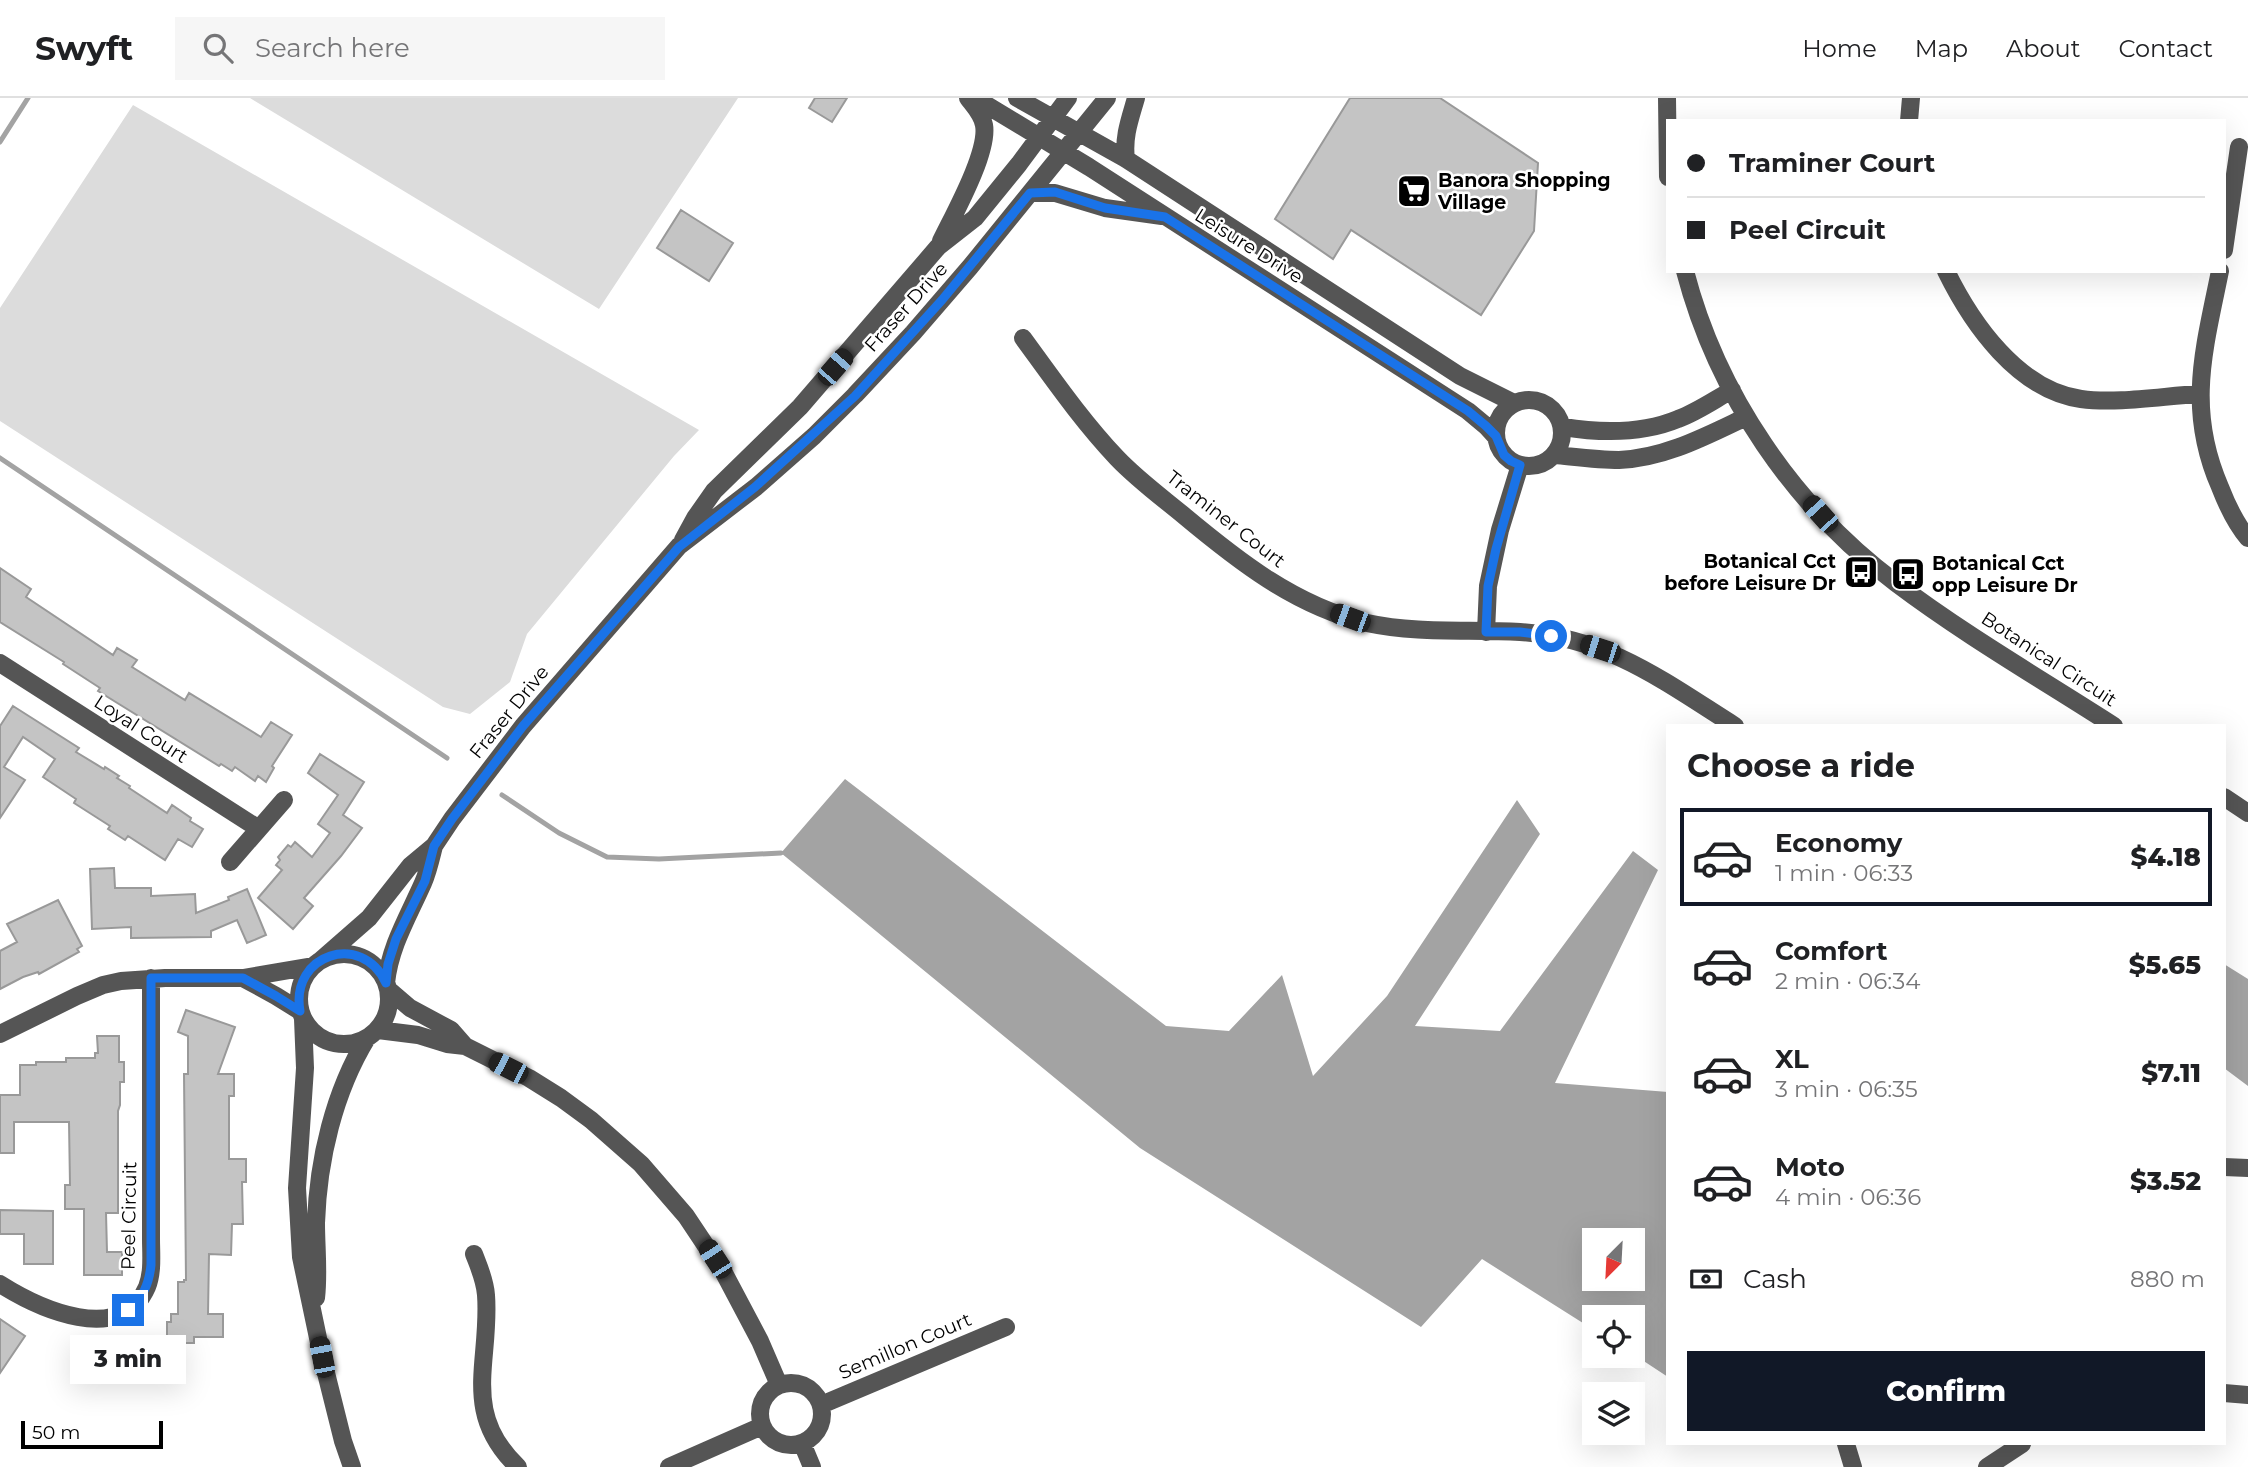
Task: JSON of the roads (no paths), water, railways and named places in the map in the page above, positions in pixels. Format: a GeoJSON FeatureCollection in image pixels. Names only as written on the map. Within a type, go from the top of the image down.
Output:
{"type":"FeatureCollection","features":[{"type":"Feature","properties":{"kind":"street"},"geometry":{"type":"LineString","coordinates":[[938,247],[984,140],[982,116],[968,98]]}},
{"type":"Feature","properties":{"kind":"street","name":"Leisure Drive"},"geometry":{"type":"LineString","coordinates":[[975,98],[1063,151],[1468,411],[1496,436],[1504,455],[1520,465]]}},
{"type":"Feature","properties":{"kind":"street","name":"Leisure Drive"},"geometry":{"type":"LineString","coordinates":[[1017,98],[1126,159],[1450,370],[1514,403],[1524,400],[1544,403],[1553,409],[1563,427]]}},
{"type":"Feature","properties":{"kind":"street","name":"Fraser Drive"},"geometry":{"type":"LineString","coordinates":[[679,547],[714,491],[800,407],[938,247],[975,218],[1068,98]]}},
{"type":"Feature","properties":{"kind":"street","name":"Fraser Drive"},"geometry":{"type":"LineString","coordinates":[[317,963],[369,918],[410,866],[434,846],[523,726],[679,547],[755,487],[855,396],[930,314],[1107,98]]}},
{"type":"Feature","properties":{"kind":"street"},"geometry":{"type":"LineString","coordinates":[[1126,159],[1126,132],[1136,98]]}},
{"type":"Feature","properties":{"kind":"street"},"geometry":{"type":"LineString","coordinates":[[1667,98],[1667,119]]}},
{"type":"Feature","properties":{"kind":"street"},"geometry":{"type":"LineString","coordinates":[[1909,119],[1911,98]]}},
{"type":"Feature","properties":{"kind":"street"},"geometry":{"type":"LineString","coordinates":[[2226,234],[2237,147]]}},
{"type":"Feature","properties":{"kind":"street"},"geometry":{"type":"LineString","coordinates":[[1030,193],[1055,192],[1105,208],[1165,217]]}},
{"type":"Feature","properties":{"kind":"street","name":"Botanical Circuit"},"geometry":{"type":"LineString","coordinates":[[1686,273],[1707,339],[1746,417],[1805,498],[1846,540],[1894,582],[2111,724]]}},
{"type":"Feature","properties":{"kind":"street"},"geometry":{"type":"LineString","coordinates":[[1947,273],[1967,310],[1982,329],[2024,374],[2042,386],[2072,397],[2098,401],[2199,394]]}},
{"type":"Feature","properties":{"kind":"street"},"geometry":{"type":"LineString","coordinates":[[2220,273],[2199,394],[2202,427],[2216,479],[2240,529],[2248,538]]}},
{"type":"Feature","properties":{"kind":"street","name":"Traminer Court"},"geometry":{"type":"LineString","coordinates":[[1023,338],[1077,412],[1119,460],[1223,548],[1262,577],[1317,605],[1365,622],[1425,631],[1520,632],[1551,636],[1600,649],[1654,674],[1732,724]]}},
{"type":"Feature","properties":{"kind":"street"},"geometry":{"type":"LineString","coordinates":[[1486,632],[1490,575],[1500,530],[1520,465],[1539,466],[1555,455],[1560,447],[1563,427],[1588,431],[1644,428],[1678,420],[1732,390]]}},
{"type":"Feature","properties":{"kind":"street"},"geometry":{"type":"LineString","coordinates":[[1496,436],[1500,417],[1514,403]]}},
{"type":"Feature","properties":{"kind":"street"},"geometry":{"type":"LineString","coordinates":[[1555,455],[1620,460],[1639,457],[1692,443],[1746,417]]}},
{"type":"Feature","properties":{"kind":"street","name":"Loyal Court"},"geometry":{"type":"LineString","coordinates":[[0,664],[259,829]]}},
{"type":"Feature","properties":{"kind":"street"},"geometry":{"type":"LineString","coordinates":[[2226,798],[2248,813]]}},
{"type":"Feature","properties":{"kind":"street"},"geometry":{"type":"LineString","coordinates":[[230,862],[284,800]]}},
{"type":"Feature","properties":{"kind":"street","name":"Fraser Drive"},"geometry":{"type":"LineString","coordinates":[[387,987],[388,964],[393,947],[425,881],[434,846]]}},
{"type":"Feature","properties":{"kind":"street"},"geometry":{"type":"LineString","coordinates":[[0,1034],[103,985],[130,979],[243,978],[317,963],[339,954],[359,956],[374,965],[387,987],[410,1008],[451,1030],[465,1046]]}},
{"type":"Feature","properties":{"kind":"street"},"geometry":{"type":"LineString","coordinates":[[317,963],[302,980],[300,988],[305,1068],[297,1188],[301,1257],[322,1357],[352,1467]]}},
{"type":"Feature","properties":{"kind":"street","name":"Peel Circuit"},"geometry":{"type":"LineString","coordinates":[[0,1284],[44,1305],[90,1320],[110,1318],[128,1310],[141,1297],[146,1287],[151,1265],[151,978]]}},
{"type":"Feature","properties":{"kind":"street"},"geometry":{"type":"LineString","coordinates":[[243,978],[276,996],[302,1015],[312,1031],[333,1043],[348,1044],[372,1034],[418,1035],[447,1044],[465,1046],[529,1078],[561,1098],[619,1144],[657,1180],[686,1216],[724,1273],[760,1341],[779,1385]]}},
{"type":"Feature","properties":{"kind":"street"},"geometry":{"type":"LineString","coordinates":[[313,1312],[318,1283],[316,1222],[323,1163],[333,1118],[345,1079],[387,1012],[387,987]]}},
{"type":"Feature","properties":{"kind":"street"},"geometry":{"type":"LineString","coordinates":[[2226,1167],[2248,1168]]}},
{"type":"Feature","properties":{"kind":"street"},"geometry":{"type":"LineString","coordinates":[[474,1254],[484,1281],[486,1296],[481,1378],[483,1408],[498,1444],[518,1467]]}},
{"type":"Feature","properties":{"kind":"street","name":"Semillon Court"},"geometry":{"type":"LineString","coordinates":[[821,1405],[1006,1327]]}},
{"type":"Feature","properties":{"kind":"street"},"geometry":{"type":"LineString","coordinates":[[791,1383],[804,1386],[814,1393],[821,1405],[819,1428],[812,1437],[802,1443],[778,1443],[762,1426],[762,1402],[769,1392],[779,1385],[791,1383]]}},
{"type":"Feature","properties":{"kind":"street"},"geometry":{"type":"LineString","coordinates":[[2226,1393],[2248,1395]]}},
{"type":"Feature","properties":{"kind":"street"},"geometry":{"type":"LineString","coordinates":[[670,1467],[762,1426]]}},
{"type":"Feature","properties":{"kind":"street"},"geometry":{"type":"LineString","coordinates":[[802,1443],[812,1467]]}},
{"type":"Feature","properties":{"kind":"street"},"geometry":{"type":"LineString","coordinates":[[1846,1445],[1853,1467]]}},
{"type":"Feature","properties":{"kind":"street"},"geometry":{"type":"LineString","coordinates":[[1987,1467],[2020,1445]]}},
{"type":"Feature","properties":{"kind":"waterway"},"geometry":{"type":"LineString","coordinates":[[0,142],[28,98]]}},
{"type":"Feature","properties":{"kind":"waterway"},"geometry":{"type":"LineString","coordinates":[[0,458],[447,758]]}},
{"type":"Feature","properties":{"kind":"waterway"},"geometry":{"type":"LineString","coordinates":[[502,795],[559,833],[607,857],[659,859],[781,853]]}},
{"type":"Feature","properties":{"kind":"place","name":"Banora Shopping Village"},"geometry":{"type":"Point","coordinates":[1414,191]}},
{"type":"Feature","properties":{"kind":"place","name":"Botanical Cct before Leisure Dr"},"geometry":{"type":"Point","coordinates":[1861,572]}},
{"type":"Feature","properties":{"kind":"place","name":"Botanical Cct opp Leisure Dr"},"geometry":{"type":"Point","coordinates":[1908,574]}}]}
